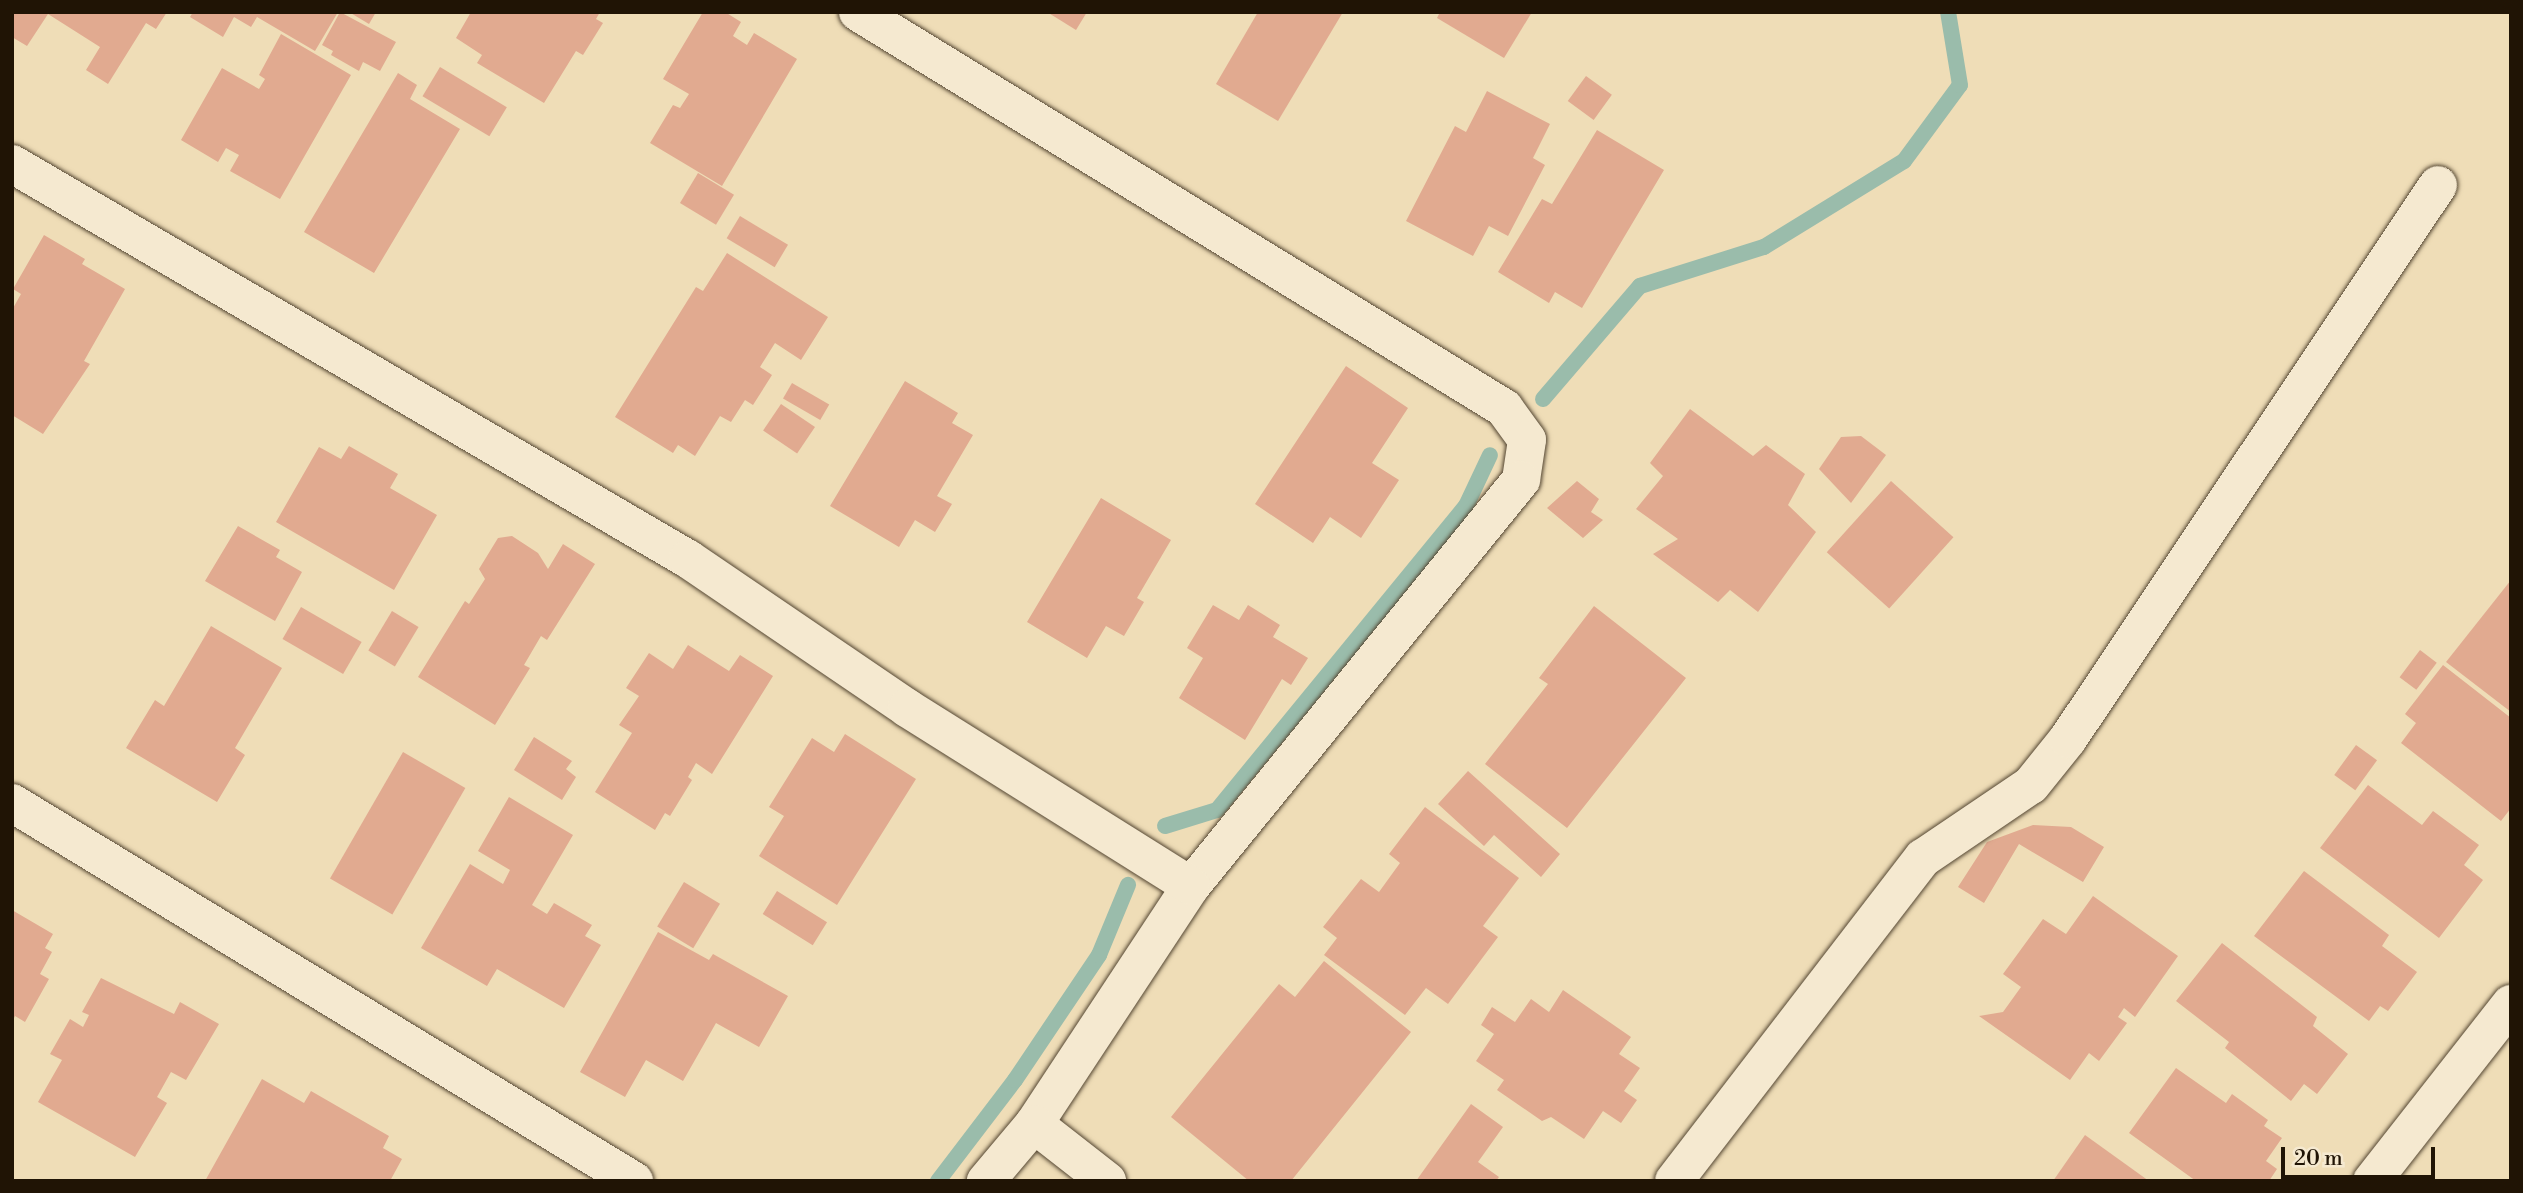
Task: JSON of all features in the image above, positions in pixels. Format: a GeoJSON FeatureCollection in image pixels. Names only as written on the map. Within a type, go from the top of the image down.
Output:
{"type":"FeatureCollection","features":[{"type":"Feature","properties":{"kind":"street"},"geometry":{"type":"LineString","coordinates":[[858,12],[1503,408],[1527,440],[1521,480],[1191,886],[1034,1124],[986,1181]]}},
{"type":"Feature","properties":{"kind":"street"},"geometry":{"type":"LineString","coordinates":[[12,164],[688,559],[907,708],[1191,886]]}},
{"type":"Feature","properties":{"kind":"street"},"geometry":{"type":"LineString","coordinates":[[1674,1181],[1923,858],[2031,785],[2068,740],[2438,185]]}},
{"type":"Feature","properties":{"kind":"street"},"geometry":{"type":"LineString","coordinates":[[12,803],[634,1181]]}},
{"type":"Feature","properties":{"kind":"street"},"geometry":{"type":"LineString","coordinates":[[2372,1181],[2511,1004]]}},
{"type":"Feature","properties":{"kind":"street"},"geometry":{"type":"LineString","coordinates":[[1034,1124],[1107,1181]]}},
{"type":"Feature","properties":{"kind":"building"},"geometry":{"type":"Polygon","coordinates":[[[12,12],[167,12],[156,29],[146,23],[108,84],[86,70],[100,47],[48,14],[27,46],[12,37],[12,12]]]}},
{"type":"Feature","properties":{"kind":"building"},"geometry":{"type":"Polygon","coordinates":[[[193,12],[338,12],[315,51],[257,17],[251,27],[234,17],[223,37],[190,17],[193,12]]]}},
{"type":"Feature","properties":{"kind":"building"},"geometry":{"type":"Polygon","coordinates":[[[340,12],[396,42],[380,71],[363,62],[359,71],[331,55],[333,51],[322,45],[340,12]]]}},
{"type":"Feature","properties":{"kind":"building"},"geometry":{"type":"Polygon","coordinates":[[[349,12],[376,12],[369,24],[349,12]]]}},
{"type":"Feature","properties":{"kind":"building"},"geometry":{"type":"Polygon","coordinates":[[[471,12],[600,12],[596,19],[603,23],[583,55],[576,51],[544,103],[477,63],[482,55],[456,38],[471,12]]]}},
{"type":"Feature","properties":{"kind":"building"},"geometry":{"type":"Polygon","coordinates":[[[703,12],[725,12],[741,22],[733,36],[747,45],[754,33],[797,59],[722,186],[650,143],[673,105],[680,108],[689,94],[663,79],[703,12]]]}},
{"type":"Feature","properties":{"kind":"building"},"geometry":{"type":"Polygon","coordinates":[[[1047,12],[1087,12],[1076,30],[1047,12]]]}},
{"type":"Feature","properties":{"kind":"building"},"geometry":{"type":"Polygon","coordinates":[[[1258,12],[1343,12],[1278,121],[1216,84],[1258,12]]]}},
{"type":"Feature","properties":{"kind":"building"},"geometry":{"type":"Polygon","coordinates":[[[1440,12],[1532,12],[1504,58],[1437,18],[1440,12]]]}},
{"type":"Feature","properties":{"kind":"building"},"geometry":{"type":"Polygon","coordinates":[[[281,34],[351,75],[280,199],[230,171],[239,155],[226,148],[218,162],[181,140],[222,68],[259,89],[265,79],[259,75],[281,34]]]}},
{"type":"Feature","properties":{"kind":"building"},"geometry":{"type":"Polygon","coordinates":[[[440,67],[507,107],[489,136],[422,96],[440,67]]]}},
{"type":"Feature","properties":{"kind":"building"},"geometry":{"type":"Polygon","coordinates":[[[398,73],[417,85],[410,99],[460,129],[374,273],[304,232],[398,73]]]}},
{"type":"Feature","properties":{"kind":"building"},"geometry":{"type":"Polygon","coordinates":[[[1586,76],[1612,95],[1594,120],[1568,101],[1586,76]]]}},
{"type":"Feature","properties":{"kind":"building"},"geometry":{"type":"Polygon","coordinates":[[[1487,91],[1550,124],[1533,158],[1545,165],[1508,236],[1489,226],[1473,256],[1406,221],[1455,126],[1466,132],[1487,91]]]}},
{"type":"Feature","properties":{"kind":"building"},"geometry":{"type":"Polygon","coordinates":[[[1597,130],[1664,170],[1582,308],[1555,292],[1549,303],[1498,272],[1542,199],[1552,204],[1597,130]]]}},
{"type":"Feature","properties":{"kind":"building"},"geometry":{"type":"Polygon","coordinates":[[[698,173],[734,195],[716,225],[680,203],[698,173]]]}},
{"type":"Feature","properties":{"kind":"building"},"geometry":{"type":"Polygon","coordinates":[[[740,216],[788,245],[775,267],[727,238],[740,216]]]}},
{"type":"Feature","properties":{"kind":"building"},"geometry":{"type":"Polygon","coordinates":[[[44,235],[85,259],[82,264],[125,289],[84,361],[90,364],[43,434],[12,415],[12,310],[21,294],[13,289],[44,235]]]}},
{"type":"Feature","properties":{"kind":"building"},"geometry":{"type":"Polygon","coordinates":[[[727,253],[828,317],[801,360],[775,343],[760,367],[772,375],[753,405],[745,400],[731,422],[720,416],[695,456],[678,445],[673,453],[615,417],[696,287],[703,291],[727,253]]]}},
{"type":"Feature","properties":{"kind":"building"},"geometry":{"type":"Polygon","coordinates":[[[1346,366],[1408,408],[1372,463],[1399,480],[1361,538],[1330,517],[1313,543],[1255,504],[1346,366]]]}},
{"type":"Feature","properties":{"kind":"building"},"geometry":{"type":"Polygon","coordinates":[[[905,381],[958,413],[952,423],[973,435],[937,496],[952,504],[935,532],[915,520],[899,547],[830,506],[905,381]]]}},
{"type":"Feature","properties":{"kind":"building"},"geometry":{"type":"Polygon","coordinates":[[[792,383],[829,404],[820,420],[783,399],[792,383]]]}},
{"type":"Feature","properties":{"kind":"building"},"geometry":{"type":"Polygon","coordinates":[[[781,404],[815,427],[797,453],[763,431],[781,404]]]}},
{"type":"Feature","properties":{"kind":"building"},"geometry":{"type":"Polygon","coordinates":[[[1690,409],[1753,456],[1766,445],[1805,474],[1788,505],[1816,532],[1758,612],[1730,590],[1718,602],[1653,554],[1678,539],[1636,509],[1663,476],[1650,463],[1690,409]]]}},
{"type":"Feature","properties":{"kind":"building"},"geometry":{"type":"Polygon","coordinates":[[[1861,436],[1886,455],[1851,503],[1819,469],[1841,437],[1861,436]]]}},
{"type":"Feature","properties":{"kind":"building"},"geometry":{"type":"Polygon","coordinates":[[[349,446],[398,474],[390,488],[437,515],[394,590],[276,522],[319,447],[341,459],[349,446]]]}},
{"type":"Feature","properties":{"kind":"building"},"geometry":{"type":"Polygon","coordinates":[[[1577,481],[1599,499],[1591,512],[1603,520],[1583,538],[1547,508],[1577,481]]]}},
{"type":"Feature","properties":{"kind":"building"},"geometry":{"type":"Polygon","coordinates":[[[1891,481],[1953,537],[1889,609],[1827,552],[1891,481]]]}},
{"type":"Feature","properties":{"kind":"building"},"geometry":{"type":"Polygon","coordinates":[[[1101,498],[1171,540],[1137,598],[1144,602],[1124,636],[1106,626],[1087,658],[1027,622],[1101,498]]]}},
{"type":"Feature","properties":{"kind":"building"},"geometry":{"type":"Polygon","coordinates":[[[238,526],[280,550],[276,557],[302,572],[275,621],[205,581],[238,526]]]}},
{"type":"Feature","properties":{"kind":"building"},"geometry":{"type":"Polygon","coordinates":[[[512,536],[538,553],[548,569],[563,544],[595,564],[547,640],[541,636],[524,665],[530,668],[495,725],[418,677],[465,601],[469,604],[485,579],[479,569],[498,538],[512,536]]]}},
{"type":"Feature","properties":{"kind":"building"},"geometry":{"type":"Polygon","coordinates":[[[2511,580],[2511,712],[2446,662],[2511,580]]]}},
{"type":"Feature","properties":{"kind":"building"},"geometry":{"type":"Polygon","coordinates":[[[1213,605],[1239,620],[1248,605],[1280,625],[1273,637],[1308,658],[1291,685],[1282,679],[1245,740],[1179,698],[1203,658],[1187,648],[1213,605]]]}},
{"type":"Feature","properties":{"kind":"building"},"geometry":{"type":"Polygon","coordinates":[[[1594,606],[1686,678],[1567,828],[1485,764],[1548,684],[1539,678],[1594,606]]]}},
{"type":"Feature","properties":{"kind":"building"},"geometry":{"type":"Polygon","coordinates":[[[301,607],[362,642],[343,674],[282,639],[301,607]]]}},
{"type":"Feature","properties":{"kind":"building"},"geometry":{"type":"Polygon","coordinates":[[[392,611],[419,627],[395,666],[368,650],[392,611]]]}},
{"type":"Feature","properties":{"kind":"building"},"geometry":{"type":"Polygon","coordinates":[[[211,626],[282,668],[235,748],[245,755],[217,802],[126,748],[155,700],[164,706],[211,626]]]}},
{"type":"Feature","properties":{"kind":"building"},"geometry":{"type":"Polygon","coordinates":[[[688,645],[729,671],[740,655],[773,676],[712,774],[696,763],[688,777],[692,780],[670,816],[665,813],[655,830],[595,792],[632,733],[619,725],[639,696],[626,688],[649,653],[673,669],[688,645]]]}},
{"type":"Feature","properties":{"kind":"building"},"geometry":{"type":"Polygon","coordinates":[[[2420,650],[2437,663],[2416,690],[2400,677],[2420,650]]]}},
{"type":"Feature","properties":{"kind":"building"},"geometry":{"type":"Polygon","coordinates":[[[2443,665],[2511,718],[2511,808],[2501,821],[2401,743],[2416,723],[2405,714],[2443,665]]]}},
{"type":"Feature","properties":{"kind":"building"},"geometry":{"type":"Polygon","coordinates":[[[845,734],[916,779],[837,905],[759,856],[784,816],[769,807],[812,738],[834,752],[845,734]]]}},
{"type":"Feature","properties":{"kind":"building"},"geometry":{"type":"Polygon","coordinates":[[[534,737],[572,761],[566,769],[576,777],[562,800],[514,770],[534,737]]]}},
{"type":"Feature","properties":{"kind":"building"},"geometry":{"type":"Polygon","coordinates":[[[2356,745],[2377,760],[2355,790],[2334,775],[2356,745]]]}},
{"type":"Feature","properties":{"kind":"building"},"geometry":{"type":"Polygon","coordinates":[[[403,752],[465,788],[392,914],[330,878],[403,752]]]}},
{"type":"Feature","properties":{"kind":"building"},"geometry":{"type":"Polygon","coordinates":[[[1468,771],[1560,854],[1541,877],[1494,835],[1484,846],[1438,804],[1468,771]]]}},
{"type":"Feature","properties":{"kind":"building"},"geometry":{"type":"Polygon","coordinates":[[[2368,785],[2422,825],[2433,811],[2479,845],[2464,865],[2483,880],[2439,938],[2320,848],[2368,785]]]}},
{"type":"Feature","properties":{"kind":"building"},"geometry":{"type":"Polygon","coordinates":[[[509,797],[573,835],[532,905],[547,914],[554,903],[592,925],[585,936],[601,945],[564,1008],[497,969],[487,986],[421,948],[470,864],[503,884],[510,870],[478,851],[509,797]]]}},
{"type":"Feature","properties":{"kind":"building"},"geometry":{"type":"Polygon","coordinates":[[[1425,807],[1519,878],[1483,926],[1498,937],[1448,1004],[1426,988],[1405,1015],[1324,955],[1337,938],[1323,927],[1361,879],[1379,892],[1400,863],[1389,854],[1425,807]]]}},
{"type":"Feature","properties":{"kind":"building"},"geometry":{"type":"Polygon","coordinates":[[[2033,825],[2071,827],[2104,847],[2083,882],[2019,844],[1984,903],[1958,887],[1987,842],[2033,825]]]}},
{"type":"Feature","properties":{"kind":"building"},"geometry":{"type":"Polygon","coordinates":[[[2304,871],[2389,935],[2382,946],[2417,972],[2388,1011],[2380,1006],[2369,1021],[2254,936],[2304,871]]]}},
{"type":"Feature","properties":{"kind":"building"},"geometry":{"type":"Polygon","coordinates":[[[684,882],[720,904],[693,948],[657,927],[684,882]]]}},
{"type":"Feature","properties":{"kind":"building"},"geometry":{"type":"Polygon","coordinates":[[[777,891],[827,922],[813,945],[763,914],[777,891]]]}},
{"type":"Feature","properties":{"kind":"building"},"geometry":{"type":"Polygon","coordinates":[[[2093,896],[2178,956],[2135,1017],[2124,1008],[2118,1017],[2127,1023],[2099,1061],[2089,1053],[2070,1080],[1979,1016],[2003,1012],[2021,987],[2003,974],[2043,919],[2066,934],[2093,896]]]}},
{"type":"Feature","properties":{"kind":"building"},"geometry":{"type":"Polygon","coordinates":[[[12,910],[53,934],[45,948],[52,952],[40,974],[49,979],[25,1022],[15,1016],[12,1022],[12,910]]]}},
{"type":"Feature","properties":{"kind":"building"},"geometry":{"type":"Polygon","coordinates":[[[658,932],[709,960],[713,954],[788,996],[759,1047],[716,1023],[683,1081],[646,1060],[625,1097],[580,1072],[658,932]]]}},
{"type":"Feature","properties":{"kind":"building"},"geometry":{"type":"Polygon","coordinates":[[[2222,943],[2317,1017],[2313,1026],[2348,1054],[2317,1094],[2304,1084],[2291,1101],[2225,1048],[2229,1042],[2176,1001],[2222,943]]]}},
{"type":"Feature","properties":{"kind":"building"},"geometry":{"type":"Polygon","coordinates":[[[1324,961],[1411,1032],[1291,1181],[1249,1181],[1171,1117],[1279,984],[1295,997],[1324,961]]]}},
{"type":"Feature","properties":{"kind":"building"},"geometry":{"type":"Polygon","coordinates":[[[101,978],[174,1014],[180,1002],[219,1024],[186,1080],[171,1072],[157,1097],[167,1103],[135,1157],[38,1102],[62,1060],[50,1054],[70,1019],[83,1027],[89,1015],[82,1012],[101,978]]]}},
{"type":"Feature","properties":{"kind":"building"},"geometry":{"type":"Polygon","coordinates":[[[1563,990],[1631,1037],[1619,1054],[1640,1068],[1624,1091],[1637,1100],[1621,1123],[1603,1111],[1584,1139],[1551,1117],[1542,1121],[1497,1090],[1504,1080],[1476,1061],[1494,1034],[1481,1025],[1492,1007],[1515,1022],[1531,999],[1549,1012],[1563,990]]]}},
{"type":"Feature","properties":{"kind":"building"},"geometry":{"type":"Polygon","coordinates":[[[2176,1068],[2226,1103],[2232,1094],[2268,1120],[2264,1126],[2282,1138],[2266,1161],[2277,1169],[2269,1181],[2196,1181],[2129,1133],[2176,1068]]]}},
{"type":"Feature","properties":{"kind":"building"},"geometry":{"type":"Polygon","coordinates":[[[262,1079],[304,1103],[311,1091],[389,1136],[383,1148],[402,1159],[390,1181],[205,1181],[262,1079]]]}},
{"type":"Feature","properties":{"kind":"building"},"geometry":{"type":"Polygon","coordinates":[[[1471,1104],[1503,1127],[1478,1162],[1499,1177],[1496,1181],[1416,1181],[1471,1104]]]}},
{"type":"Feature","properties":{"kind":"building"},"geometry":{"type":"Polygon","coordinates":[[[2085,1135],[2149,1181],[2053,1181],[2085,1135]]]}},
{"type":"Feature","properties":{"kind":"waterway"},"geometry":{"type":"LineString","coordinates":[[1543,399],[1640,286],[1764,247],[1904,161],[1960,85],[1948,12]]}},
{"type":"Feature","properties":{"kind":"waterway"},"geometry":{"type":"LineString","coordinates":[[1165,826],[1217,810],[1466,506],[1490,455]]}},
{"type":"Feature","properties":{"kind":"waterway"},"geometry":{"type":"LineString","coordinates":[[938,1181],[1015,1080],[1099,955],[1128,885]]}}]}
